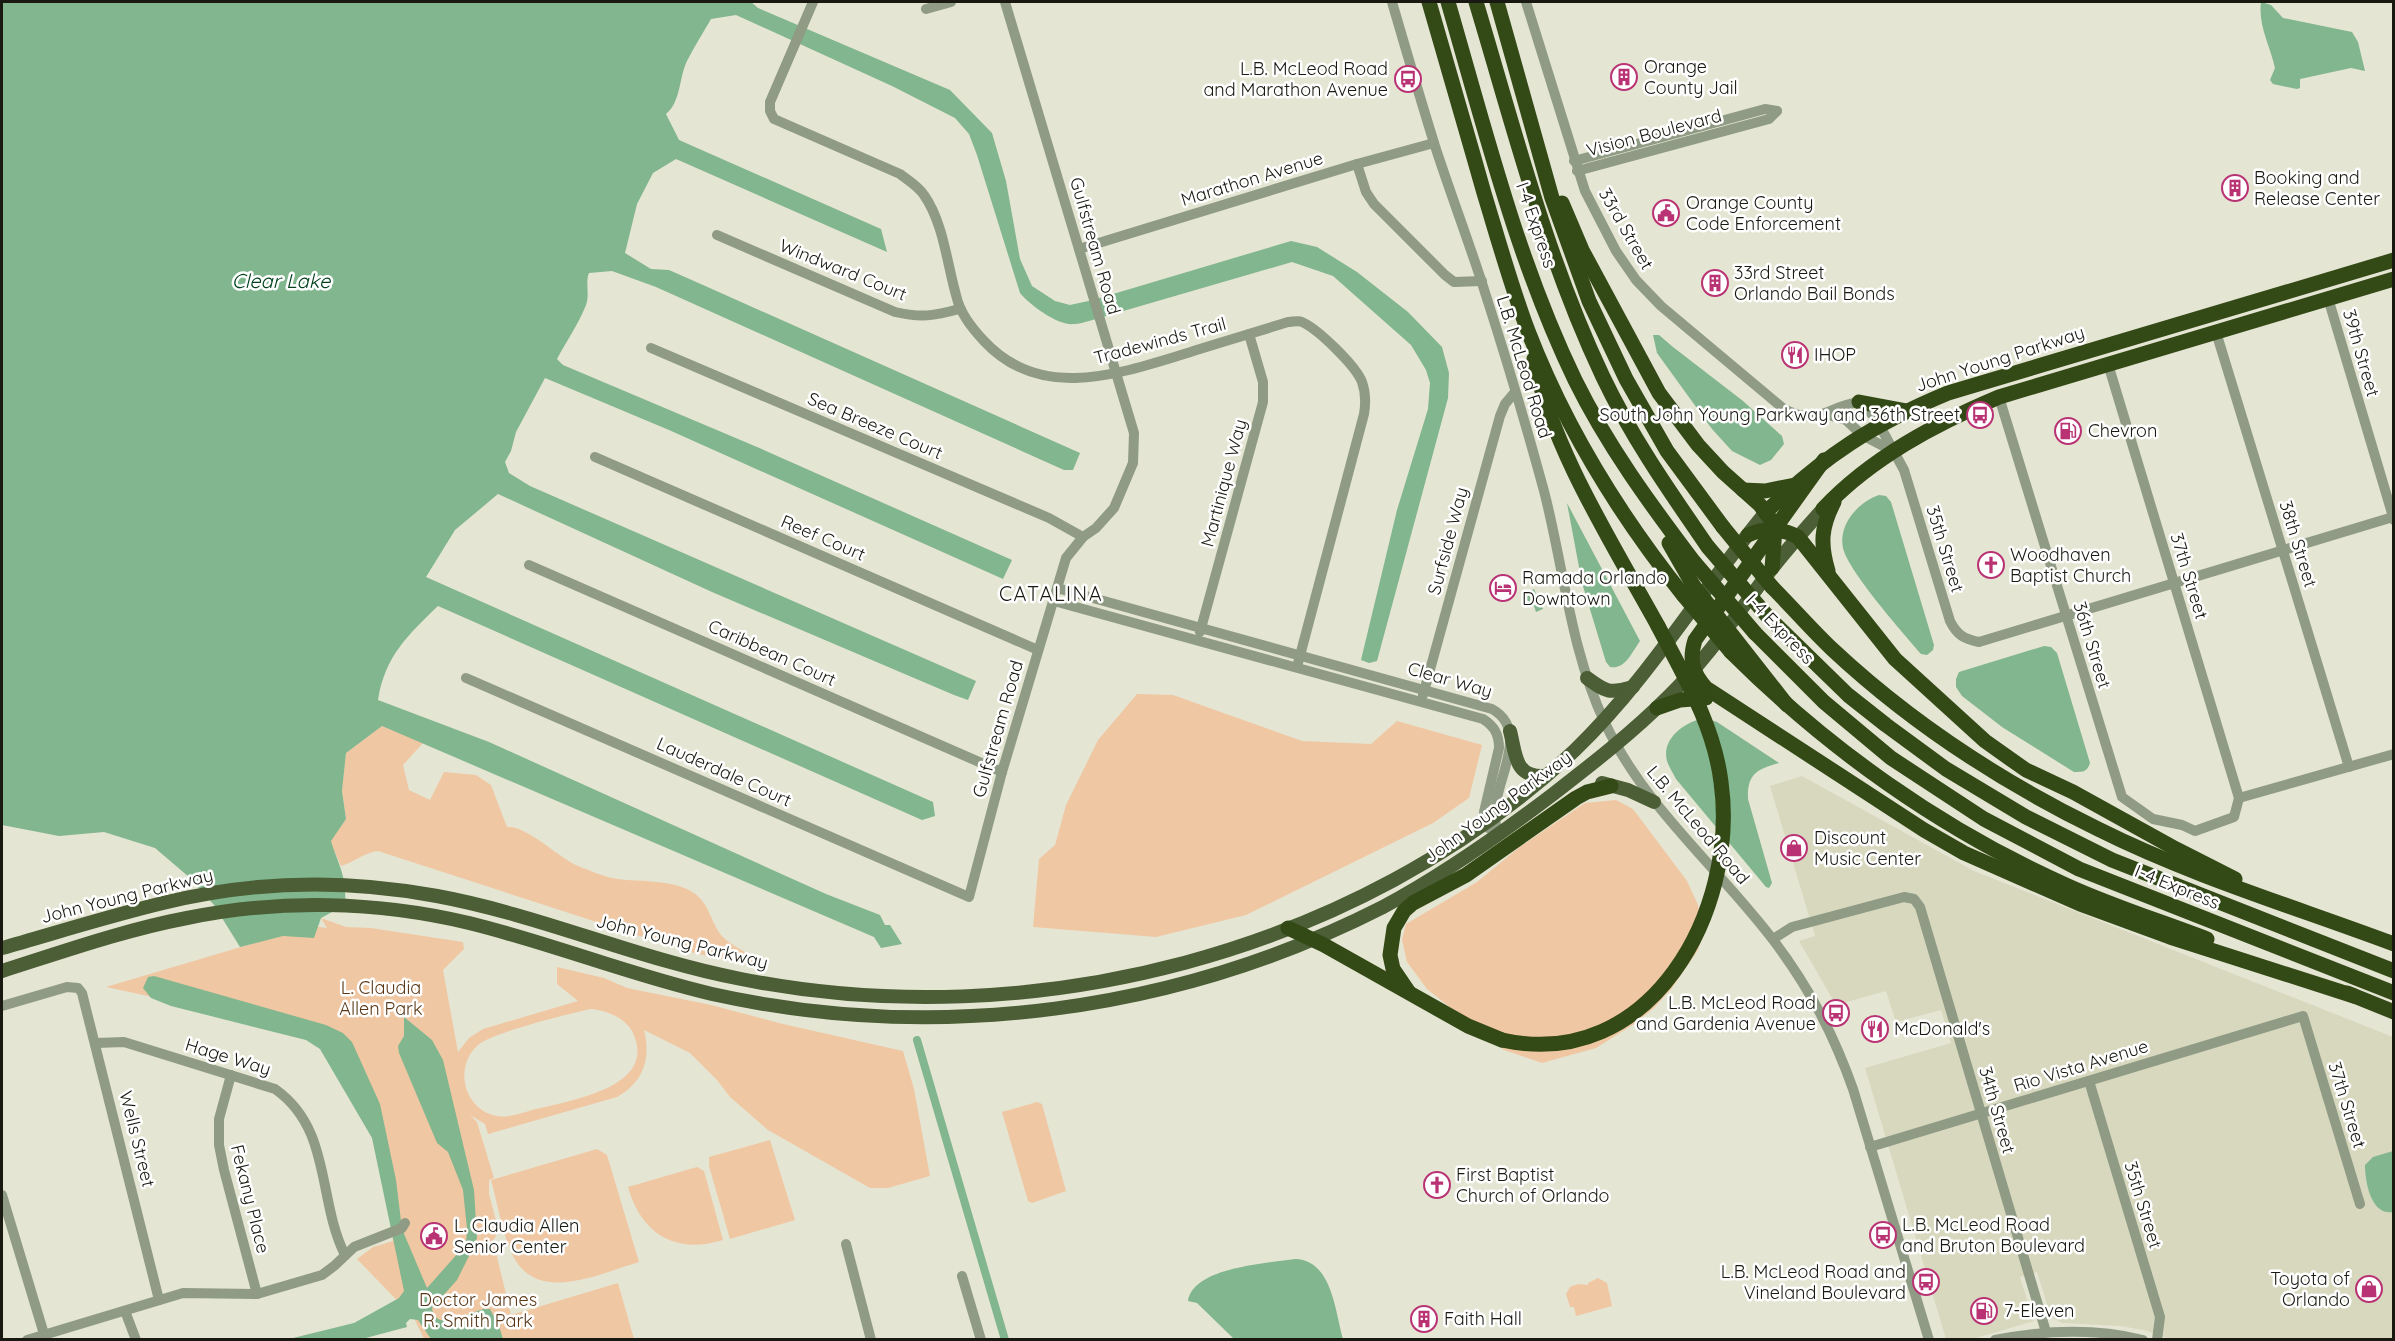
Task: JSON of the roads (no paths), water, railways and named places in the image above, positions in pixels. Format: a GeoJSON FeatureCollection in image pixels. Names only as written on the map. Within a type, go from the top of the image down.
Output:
{"type":"FeatureCollection","features":[{"type":"Feature","properties":{"kind":"highway"},"geometry":{"type":"LineString","coordinates":[[1429,2],[1503,258],[1528,332],[1565,413],[1599,475],[1648,549],[1688,591],[1787,705]]}},
{"type":"Feature","properties":{"kind":"highway","name":"I-4 Express"},"geometry":{"type":"LineString","coordinates":[[1448,2],[1499,178],[1526,261],[1575,380],[1634,480],[1694,562],[1755,633],[1824,702],[1891,758],[1984,819],[2079,869],[2394,993]]}},
{"type":"Feature","properties":{"kind":"highway","name":"I-4 Express"},"geometry":{"type":"LineString","coordinates":[[1476,2],[1538,211],[1572,309],[1626,421],[1652,465],[1708,547],[1769,618],[1848,695],[1886,725],[1946,769],[2026,817],[2112,860],[2394,971]]}},
{"type":"Feature","properties":{"kind":"highway"},"geometry":{"type":"LineString","coordinates":[[1497,2],[1526,111],[1564,236],[1602,331],[1626,380],[1667,451],[1723,527],[1772,587],[1832,649],[1903,709],[1979,762],[2041,800],[2099,830],[2207,876],[2394,944]]}},
{"type":"Feature","properties":{"kind":"highway"},"geometry":{"type":"LineString","coordinates":[[1526,111],[1582,250],[1640,360],[1677,419],[1698,445],[1767,512],[1775,529],[1772,568]]}},
{"type":"Feature","properties":{"kind":"highway","name":"John Young Parkway"},"geometry":{"type":"LineString","coordinates":[[1767,512],[1824,460],[1862,435],[1907,411],[1974,384],[2394,260]]}},
{"type":"Feature","properties":{"kind":"highway"},"geometry":{"type":"LineString","coordinates":[[2328,298],[2336,289],[2370,267]]}},
{"type":"Feature","properties":{"kind":"highway","name":"John Young Parkway"},"geometry":{"type":"LineString","coordinates":[[1823,509],[1838,494],[1893,452],[1949,419],[2000,397],[2394,279]]}},
{"type":"Feature","properties":{"kind":"highway"},"geometry":{"type":"LineString","coordinates":[[1288,928],[1408,991],[1468,1026],[1502,1040],[1539,1045],[1570,1043],[1593,1036],[1624,1022],[1660,988],[1681,961],[1695,937],[1708,905],[1719,866],[1724,831],[1720,770],[1703,716],[1658,626],[1583,487],[1556,428],[1538,381],[1528,332]]}},
{"type":"Feature","properties":{"kind":"highway"},"geometry":{"type":"LineString","coordinates":[[2108,364],[2120,349],[2135,337]]}},
{"type":"Feature","properties":{"kind":"highway"},"geometry":{"type":"LineString","coordinates":[[1859,402],[1907,411]]}},
{"type":"Feature","properties":{"kind":"highway"},"geometry":{"type":"LineString","coordinates":[[1824,460],[1701,630],[1692,652],[1694,671],[1706,688],[1924,830],[1995,868],[2080,904],[2170,937],[2354,996]]}},
{"type":"Feature","properties":{"kind":"highway"},"geometry":{"type":"LineString","coordinates":[[1634,480],[1688,591],[1731,652],[1787,705],[1835,744],[1919,804],[2032,869],[2082,892],[2394,1012]]}},
{"type":"Feature","properties":{"kind":"highway"},"geometry":{"type":"LineString","coordinates":[[1743,490],[1765,491],[1795,485]]}},
{"type":"Feature","properties":{"kind":"highway"},"geometry":{"type":"LineString","coordinates":[[1830,579],[1824,558],[1822,534],[1824,521],[1838,494]]}},
{"type":"Feature","properties":{"kind":"highway"},"geometry":{"type":"LineString","coordinates":[[1748,534],[1765,529],[1775,529],[1798,537],[1895,659],[1985,741],[2026,770],[2221,870],[2269,898]]}},
{"type":"Feature","properties":{"kind":"highway"},"geometry":{"type":"LineString","coordinates":[[1657,708],[1692,698],[1706,698],[1727,703]]}},
{"type":"Feature","properties":{"kind":"highway"},"geometry":{"type":"LineString","coordinates":[[1408,991],[1393,969],[1390,946],[1395,925],[1408,906],[1466,875],[1576,798],[1587,792],[1611,786]]}},
{"type":"Feature","properties":{"kind":"highway"},"geometry":{"type":"LineString","coordinates":[[2373,963],[2394,965]]}},
{"type":"Feature","properties":{"kind":"main road","name":"John Young Parkway"},"geometry":{"type":"LineString","coordinates":[[2,971],[169,922],[261,907],[363,906],[465,922],[671,984],[736,999],[833,1013],[893,1017],[979,1016],[1059,1009],[1104,1002],[1225,972],[1311,940],[1417,888],[1497,837],[1525,816],[1616,745],[1694,671],[1772,568],[1823,509]]}},
{"type":"Feature","properties":{"kind":"main road","name":"John Young Parkway"},"geometry":{"type":"LineString","coordinates":[[2,948],[165,902],[226,891],[309,885],[364,887],[437,896],[492,909],[638,954],[743,980],[807,990],[922,998],[1006,995],[1101,982],[1165,968],[1217,954],[1332,909],[1447,848],[1484,823],[1544,776],[1604,720],[1633,687],[1767,512]]}},
{"type":"Feature","properties":{"kind":"main road"},"geometry":{"type":"LineString","coordinates":[[1587,678],[1607,692],[1633,687]]}},
{"type":"Feature","properties":{"kind":"main road"},"geometry":{"type":"LineString","coordinates":[[1510,731],[1522,770],[1535,776],[1544,776]]}},
{"type":"Feature","properties":{"kind":"main road"},"geometry":{"type":"LineString","coordinates":[[1525,816],[1541,814],[1585,786],[1597,783],[1654,802]]}},
{"type":"Feature","properties":{"kind":"street","name":"Tradewinds Trail"},"geometry":{"type":"LineString","coordinates":[[813,2],[770,102],[770,111],[774,119],[900,174],[916,186],[933,212],[959,309],[977,334],[997,355],[1021,368],[1045,376],[1077,379],[1116,374],[1288,322],[1300,321],[1311,327],[1354,368],[1362,380],[1366,398],[1364,414],[1298,661]]}},
{"type":"Feature","properties":{"kind":"street"},"geometry":{"type":"LineString","coordinates":[[926,9],[951,2]]}},
{"type":"Feature","properties":{"kind":"street","name":"Gulfstream Road"},"geometry":{"type":"LineString","coordinates":[[969,897],[1002,772],[1066,558],[1083,537],[1096,528],[1114,508],[1133,462],[1134,433],[1005,2]]}},
{"type":"Feature","properties":{"kind":"street","name":"L.B. McLeod Road"},"geometry":{"type":"LineString","coordinates":[[1392,2],[1434,143],[1482,281],[1515,392],[1544,493],[1574,636],[1587,678],[1616,745],[1654,802],[1773,939],[1802,980],[1830,1029],[1849,1079],[1929,1340]]}},
{"type":"Feature","properties":{"kind":"street","name":"33rd Street"},"geometry":{"type":"LineString","coordinates":[[1526,2],[1585,191],[1607,236],[1636,280],[1656,302],[1784,410],[1804,418],[1825,414],[1843,404],[1859,402]]}},
{"type":"Feature","properties":{"kind":"street","name":"Vision Boulevard"},"geometry":{"type":"LineString","coordinates":[[1765,109],[1777,111],[1769,119],[1576,166],[1765,109]]}},
{"type":"Feature","properties":{"kind":"street","name":"Marathon Avenue"},"geometry":{"type":"LineString","coordinates":[[1079,249],[1357,164],[1434,143]]}},
{"type":"Feature","properties":{"kind":"street"},"geometry":{"type":"LineString","coordinates":[[1357,164],[1366,192],[1374,204],[1445,275],[1454,282],[1482,281]]}},
{"type":"Feature","properties":{"kind":"street","name":"Windward Court"},"geometry":{"type":"LineString","coordinates":[[717,235],[895,312],[931,316],[959,309]]}},
{"type":"Feature","properties":{"kind":"street","name":"39th Street"},"geometry":{"type":"LineString","coordinates":[[2328,298],[2393,519]]}},
{"type":"Feature","properties":{"kind":"street","name":"38th Street"},"geometry":{"type":"LineString","coordinates":[[2216,332],[2349,767]]}},
{"type":"Feature","properties":{"kind":"street","name":"Martinique Way"},"geometry":{"type":"LineString","coordinates":[[1196,640],[1202,627],[1263,402],[1263,382],[1249,334]]}},
{"type":"Feature","properties":{"kind":"street","name":"Sea Breeze Court"},"geometry":{"type":"LineString","coordinates":[[651,348],[1049,518],[1083,537]]}},
{"type":"Feature","properties":{"kind":"street","name":"37th Street"},"geometry":{"type":"LineString","coordinates":[[2108,364],[2239,798]]}},
{"type":"Feature","properties":{"kind":"street","name":"Surfside Way"},"geometry":{"type":"LineString","coordinates":[[1421,701],[1500,416],[1505,404],[1515,392]]}},
{"type":"Feature","properties":{"kind":"street","name":"36th Street"},"geometry":{"type":"LineString","coordinates":[[2000,397],[2065,617],[2122,797],[2153,819],[2182,825],[2195,831],[2234,817],[2239,798]]}},
{"type":"Feature","properties":{"kind":"street"},"geometry":{"type":"LineString","coordinates":[[1859,402],[1873,414],[1893,452]]}},
{"type":"Feature","properties":{"kind":"street","name":"33rd Street"},"geometry":{"type":"LineString","coordinates":[[1825,414],[1846,420],[1862,435],[1893,452]]}},
{"type":"Feature","properties":{"kind":"street","name":"35th Street"},"geometry":{"type":"LineString","coordinates":[[1893,452],[1904,470],[1950,621],[1963,639],[1979,642],[2065,617]]}},
{"type":"Feature","properties":{"kind":"street","name":"Reef Court"},"geometry":{"type":"LineString","coordinates":[[595,457],[1038,650]]}},
{"type":"Feature","properties":{"kind":"street"},"geometry":{"type":"LineString","coordinates":[[2065,617],[2393,519]]}},
{"type":"Feature","properties":{"kind":"street","name":"Caribbean Court"},"geometry":{"type":"LineString","coordinates":[[530,565],[1002,772]]}},
{"type":"Feature","properties":{"kind":"street","name":"Clear Way"},"geometry":{"type":"LineString","coordinates":[[1057,588],[1202,627],[1298,661],[1483,719],[1497,732],[1499,748],[1484,812],[1484,823]]}},
{"type":"Feature","properties":{"kind":"street","name":"Clear Way"},"geometry":{"type":"LineString","coordinates":[[1054,601],[1196,640],[1424,690],[1492,709],[1506,719],[1510,731]]}},
{"type":"Feature","properties":{"kind":"street","name":"Lauderdale Court"},"geometry":{"type":"LineString","coordinates":[[466,678],[969,897]]}},
{"type":"Feature","properties":{"kind":"street"},"geometry":{"type":"LineString","coordinates":[[1497,837],[1496,803],[1509,752],[1510,731]]}},
{"type":"Feature","properties":{"kind":"street"},"geometry":{"type":"LineString","coordinates":[[2239,798],[2394,754]]}},
{"type":"Feature","properties":{"kind":"street"},"geometry":{"type":"LineString","coordinates":[[1484,823],[1497,837]]}},
{"type":"Feature","properties":{"kind":"street","name":"34th Street"},"geometry":{"type":"LineString","coordinates":[[1773,939],[1792,927],[1904,897],[1914,899],[1920,907],[2046,1332]]}},
{"type":"Feature","properties":{"kind":"street","name":"Wells Street"},"geometry":{"type":"LineString","coordinates":[[2,1006],[67,987],[78,988],[85,998],[159,1300]]}},
{"type":"Feature","properties":{"kind":"street","name":"37th Street"},"geometry":{"type":"LineString","coordinates":[[2303,1016],[2360,1204]]}},
{"type":"Feature","properties":{"kind":"street","name":"Rio Vista Avenue"},"geometry":{"type":"LineString","coordinates":[[1870,1147],[2303,1016]]}},
{"type":"Feature","properties":{"kind":"street","name":"Hage Way"},"geometry":{"type":"LineString","coordinates":[[96,1043],[124,1042],[275,1089],[291,1101],[306,1120],[312,1135],[335,1227],[345,1255]]}},
{"type":"Feature","properties":{"kind":"street","name":"Fekany Place"},"geometry":{"type":"LineString","coordinates":[[231,1075],[219,1119],[219,1145],[257,1294]]}},
{"type":"Feature","properties":{"kind":"street","name":"35th Street"},"geometry":{"type":"LineString","coordinates":[[2089,1081],[2160,1317],[2157,1340]]}},
{"type":"Feature","properties":{"kind":"street"},"geometry":{"type":"LineString","coordinates":[[2,1195],[44,1334]]}},
{"type":"Feature","properties":{"kind":"street"},"geometry":{"type":"LineString","coordinates":[[27,1340],[183,1293],[257,1294],[322,1275],[354,1247],[404,1226]]}},
{"type":"Feature","properties":{"kind":"street"},"geometry":{"type":"LineString","coordinates":[[846,1244],[871,1340]]}},
{"type":"Feature","properties":{"kind":"street"},"geometry":{"type":"LineString","coordinates":[[962,1276],[981,1340]]}},
{"type":"Feature","properties":{"kind":"street"},"geometry":{"type":"LineString","coordinates":[[125,1311],[136,1340]]}},
{"type":"Feature","properties":{"kind":"street"},"geometry":{"type":"LineString","coordinates":[[1995,1340],[2046,1332],[2086,1331],[2143,1340]]}},
{"type":"Feature","properties":{"kind":"water","name":"Clear Lake"},"geometry":{"type":"Polygon","coordinates":[[[2,2],[751,2],[758,8],[950,90],[992,133],[1006,181],[1020,259],[1032,286],[1055,301],[1070,305],[1093,300],[1291,241],[1317,247],[1357,272],[1408,312],[1442,347],[1449,373],[1448,398],[1377,661],[1369,663],[1361,660],[1397,510],[1428,409],[1430,383],[1426,370],[1411,345],[1333,276],[1292,262],[1082,323],[1060,322],[1037,309],[1020,293],[977,155],[969,134],[955,118],[892,86],[736,15],[711,19],[684,67],[677,96],[666,114],[679,140],[881,229],[887,252],[676,159],[653,173],[637,204],[625,253],[651,269],[669,270],[1080,453],[1073,470],[1064,470],[656,287],[612,271],[589,273],[586,305],[557,359],[563,365],[757,447],[1012,560],[1003,579],[669,430],[545,378],[516,432],[511,451],[505,462],[509,473],[530,486],[976,681],[968,700],[712,592],[498,494],[455,530],[426,577],[933,802],[935,816],[922,820],[438,606],[399,647],[386,671],[378,700],[489,742],[826,894],[880,915],[885,925],[890,925],[902,944],[881,948],[874,937],[382,726],[346,753],[342,791],[346,819],[331,841],[344,879],[345,905],[321,918],[314,938],[283,936],[240,947],[214,905],[189,877],[155,848],[104,832],[59,836],[2,825],[2,2]]]}},
{"type":"Feature","properties":{"kind":"water"},"geometry":{"type":"Polygon","coordinates":[[[2261,2],[2271,5],[2283,18],[2352,32],[2358,42],[2365,71],[2351,68],[2300,79],[2300,88],[2297,89],[2273,84],[2270,80],[2275,68],[2261,19],[2261,2]]]}},
{"type":"Feature","properties":{"kind":"water"},"geometry":{"type":"Polygon","coordinates":[[[1653,335],[1659,335],[1743,401],[1782,436],[1784,444],[1771,460],[1760,465],[1732,451],[1712,429],[1657,353],[1653,335]]]}},
{"type":"Feature","properties":{"kind":"water"},"geometry":{"type":"Polygon","coordinates":[[[1879,495],[1886,496],[1891,502],[1934,645],[1933,650],[1927,655],[1921,654],[1878,602],[1855,571],[1843,548],[1844,531],[1851,516],[1864,503],[1879,495]]]}},
{"type":"Feature","properties":{"kind":"water"},"geometry":{"type":"Polygon","coordinates":[[[1567,503],[1640,641],[1628,659],[1620,666],[1610,667],[1606,662],[1582,583],[1567,503]]]}},
{"type":"Feature","properties":{"kind":"water"},"geometry":{"type":"Polygon","coordinates":[[[1534,589],[1543,609],[1536,612],[1534,606],[1522,596],[1534,589]]]}},
{"type":"Feature","properties":{"kind":"water"},"geometry":{"type":"Polygon","coordinates":[[[2044,646],[2051,647],[2057,653],[2090,763],[2088,768],[2082,772],[2074,772],[2002,727],[1962,696],[1956,687],[1959,672],[2044,646]]]}},
{"type":"Feature","properties":{"kind":"water"},"geometry":{"type":"Polygon","coordinates":[[[1705,718],[1717,722],[1779,763],[1759,770],[1752,778],[1748,791],[1748,799],[1772,883],[1769,888],[1676,779],[1667,761],[1666,753],[1671,738],[1683,727],[1705,718]]]}},
{"type":"Feature","properties":{"kind":"water"},"geometry":{"type":"Polygon","coordinates":[[[154,976],[326,1025],[343,1033],[352,1042],[380,1104],[396,1180],[402,1229],[427,1288],[466,1244],[467,1229],[463,1190],[448,1152],[437,1143],[399,1053],[398,1046],[404,1036],[404,1017],[432,1040],[443,1060],[474,1190],[477,1238],[457,1280],[432,1308],[434,1315],[445,1321],[483,1309],[490,1309],[503,1339],[431,1339],[418,1320],[410,1319],[406,1323],[407,1327],[362,1339],[289,1339],[354,1323],[399,1298],[404,1291],[372,1138],[320,1049],[306,1040],[171,1006],[151,998],[143,988],[148,977],[154,976]]]}},
{"type":"Feature","properties":{"kind":"water"},"geometry":{"type":"Polygon","coordinates":[[[2393,1151],[2393,1212],[2385,1212],[2379,1209],[2371,1196],[2366,1180],[2365,1165],[2373,1157],[2393,1151]]]}},
{"type":"Feature","properties":{"kind":"water"},"geometry":{"type":"Polygon","coordinates":[[[1295,1259],[1317,1268],[1324,1277],[1334,1302],[1343,1339],[1234,1339],[1197,1303],[1188,1301],[1193,1290],[1203,1281],[1217,1274],[1251,1265],[1295,1259]]]}},
{"type":"Feature","properties":{"kind":"waterway"},"geometry":{"type":"LineString","coordinates":[[917,1040],[1005,1340]]}},
{"type":"Feature","properties":{"kind":"place","name":"Orange County Jail"},"geometry":{"type":"Point","coordinates":[1624,77]}},
{"type":"Feature","properties":{"kind":"place","name":"L.B. McLeod Road and Marathon Avenue"},"geometry":{"type":"Point","coordinates":[1408,79]}},
{"type":"Feature","properties":{"kind":"place","name":"Booking and Release Center"},"geometry":{"type":"Point","coordinates":[2235,188]}},
{"type":"Feature","properties":{"kind":"place","name":"Orange County Code Enforcement"},"geometry":{"type":"Point","coordinates":[1666,213]}},
{"type":"Feature","properties":{"kind":"place","name":"33rd Street Orlando Bail Bonds"},"geometry":{"type":"Point","coordinates":[1715,283]}},
{"type":"Feature","properties":{"kind":"place","name":"IHOP"},"geometry":{"type":"Point","coordinates":[1795,355]}},
{"type":"Feature","properties":{"kind":"place","name":"South John Young Parkway and 36th Street"},"geometry":{"type":"Point","coordinates":[1980,415]}},
{"type":"Feature","properties":{"kind":"place","name":"Chevron"},"geometry":{"type":"Point","coordinates":[2068,431]}},
{"type":"Feature","properties":{"kind":"place","name":"Woodhaven Baptist Church"},"geometry":{"type":"Point","coordinates":[1991,565]}},
{"type":"Feature","properties":{"kind":"place","name":"Ramada Orlando Downtown"},"geometry":{"type":"Point","coordinates":[1503,588]}},
{"type":"Feature","properties":{"kind":"place","name":"Discount Music Center"},"geometry":{"type":"Point","coordinates":[1794,848]}},
{"type":"Feature","properties":{"kind":"place","name":"L.B. McLeod Road and Gardenia Avenue"},"geometry":{"type":"Point","coordinates":[1836,1013]}},
{"type":"Feature","properties":{"kind":"place","name":"McDonald's"},"geometry":{"type":"Point","coordinates":[1875,1029]}},
{"type":"Feature","properties":{"kind":"place","name":"First Baptist Church of Orlando"},"geometry":{"type":"Point","coordinates":[1437,1185]}},
{"type":"Feature","properties":{"kind":"place","name":"L.B. McLeod Road and Bruton Boulevard"},"geometry":{"type":"Point","coordinates":[1883,1235]}},
{"type":"Feature","properties":{"kind":"place","name":"L. Claudia Allen Senior Center"},"geometry":{"type":"Point","coordinates":[434,1236]}},
{"type":"Feature","properties":{"kind":"place","name":"L.B. McLeod Road and Vineland Boulevard"},"geometry":{"type":"Point","coordinates":[1926,1282]}},
{"type":"Feature","properties":{"kind":"place","name":"Toyota of Orlando"},"geometry":{"type":"Point","coordinates":[2369,1289]}},
{"type":"Feature","properties":{"kind":"place","name":"7-Eleven"},"geometry":{"type":"Point","coordinates":[1984,1311]}},
{"type":"Feature","properties":{"kind":"place","name":"Faith Hall"},"geometry":{"type":"Point","coordinates":[1424,1319]}},
{"type":"Feature","properties":{"kind":"district","name":"CATALINA"},"geometry":{"type":"Point","coordinates":[1051,594]}},
{"type":"Feature","properties":{"kind":"park label","name":"L. Claudia Allen Park"},"geometry":{"type":"Point","coordinates":[381,998]}},
{"type":"Feature","properties":{"kind":"park label","name":"Doctor James R. Smith Park"},"geometry":{"type":"Point","coordinates":[478,1310]}}]}
